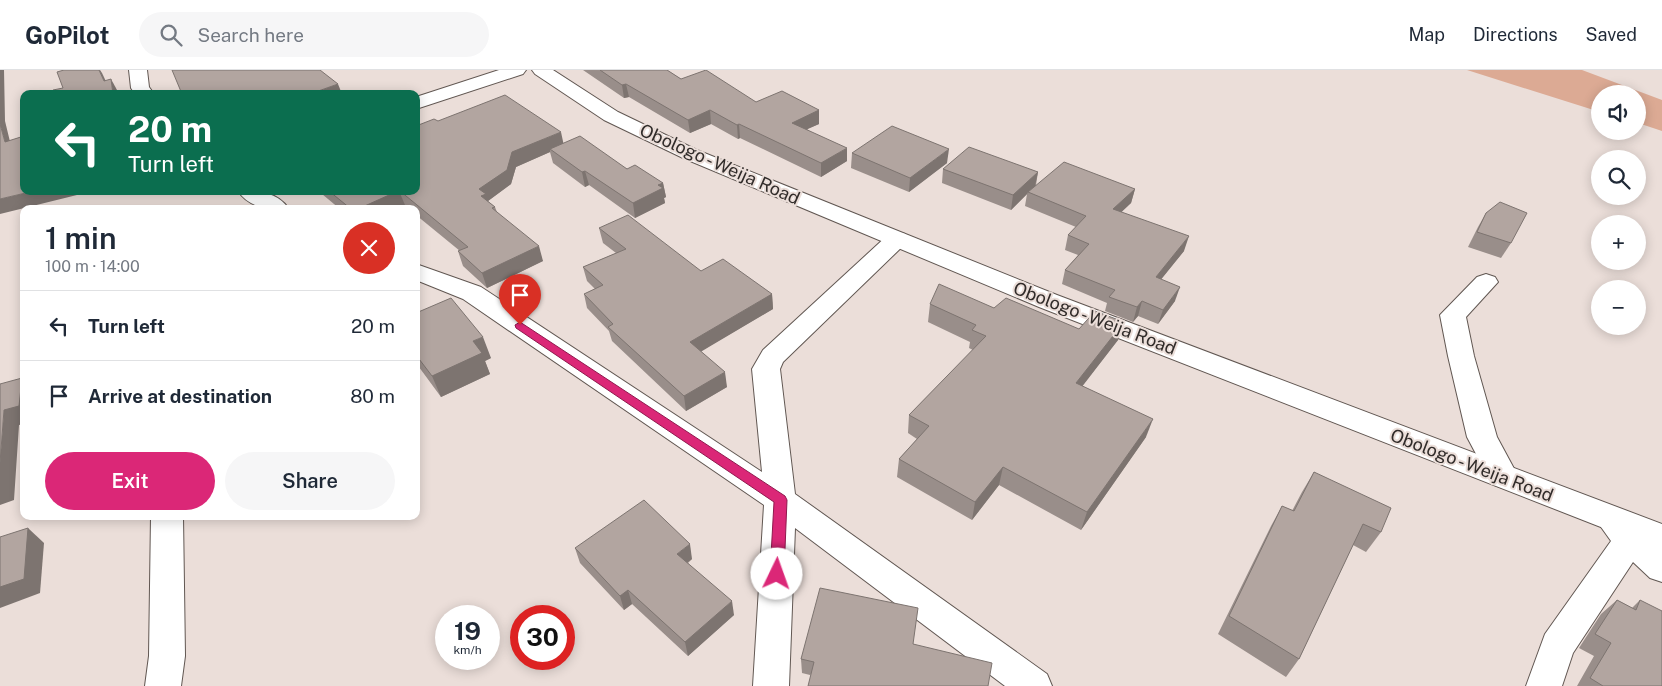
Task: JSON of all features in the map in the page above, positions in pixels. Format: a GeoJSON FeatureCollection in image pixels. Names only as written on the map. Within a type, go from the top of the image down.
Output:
{"type":"FeatureCollection","features":[{"type":"Feature","properties":{"kind":"street"},"geometry":{"type":"LineString","coordinates":[[138,70],[142,90]]}},
{"type":"Feature","properties":{"kind":"street"},"geometry":{"type":"LineString","coordinates":[[420,102],[517,70]]}},
{"type":"Feature","properties":{"kind":"street","name":"Obologo - Weija Road"},"geometry":{"type":"LineString","coordinates":[[541,70],[612,116],[690,154],[1048,300],[1606,516],[1646,539]]}},
{"type":"Feature","properties":{"kind":"street"},"geometry":{"type":"LineString","coordinates":[[255,195],[272,205]]}},
{"type":"Feature","properties":{"kind":"street"},"geometry":{"type":"LineString","coordinates":[[771,686],[780,500],[766,369],[772,358],[897,239]]}},
{"type":"Feature","properties":{"kind":"street"},"geometry":{"type":"LineString","coordinates":[[420,274],[472,293],[780,500],[1034,686]]}},
{"type":"Feature","properties":{"kind":"street"},"geometry":{"type":"LineString","coordinates":[[1486,282],[1453,315],[1461,356],[1482,437],[1503,476]]}},
{"type":"Feature","properties":{"kind":"street"},"geometry":{"type":"LineString","coordinates":[[164,686],[167,656],[167,520]]}},
{"type":"Feature","properties":{"kind":"street"},"geometry":{"type":"LineString","coordinates":[[1544,686],[1558,646],[1646,539],[1662,568]]}},
{"type":"Feature","properties":{"kind":"shaded area"},"geometry":{"type":"Polygon","coordinates":[[[1467,70],[1582,70],[1622,85],[1591,85],[1591,109],[1467,70]]]}},
{"type":"Feature","properties":{"kind":"shaded area"},"geometry":{"type":"Polygon","coordinates":[[[1646,94],[1662,100],[1662,131],[1646,126],[1646,94]]]}},
{"type":"Feature","properties":{"kind":"building"},"geometry":{"type":"Polygon","coordinates":[[[64,70],[99,70],[104,81],[111,79],[112,90],[53,90],[63,88],[57,72],[64,70]]]}},
{"type":"Feature","properties":{"kind":"building"},"geometry":{"type":"Polygon","coordinates":[[[172,70],[320,70],[338,84],[321,90],[180,90],[172,70]]]}},
{"type":"Feature","properties":{"kind":"building"},"geometry":{"type":"Polygon","coordinates":[[[600,70],[667,70],[681,79],[706,70],[756,102],[782,91],[819,110],[792,123],[847,148],[821,163],[739,124],[737,125],[710,110],[688,120],[626,84],[622,85],[600,70]]]}},
{"type":"Feature","properties":{"kind":"building"},"geometry":{"type":"Polygon","coordinates":[[[505,95],[561,132],[512,152],[507,170],[479,189],[486,194],[481,196],[495,207],[492,208],[539,246],[482,273],[458,251],[468,247],[420,207],[420,205],[417,205],[405,195],[420,195],[420,124],[434,119],[438,121],[505,95]]]}},
{"type":"Feature","properties":{"kind":"building"},"geometry":{"type":"Polygon","coordinates":[[[0,124],[5,142],[20,137],[20,194],[0,199],[0,124]]]}},
{"type":"Feature","properties":{"kind":"building"},"geometry":{"type":"Polygon","coordinates":[[[892,126],[949,149],[910,178],[852,153],[892,126]]]}},
{"type":"Feature","properties":{"kind":"building"},"geometry":{"type":"Polygon","coordinates":[[[580,136],[627,169],[635,165],[663,183],[658,185],[663,188],[633,203],[585,171],[582,172],[550,149],[580,136]]]}},
{"type":"Feature","properties":{"kind":"building"},"geometry":{"type":"Polygon","coordinates":[[[969,147],[1038,172],[1013,195],[943,169],[969,147]]]}},
{"type":"Feature","properties":{"kind":"building"},"geometry":{"type":"Polygon","coordinates":[[[1064,162],[1135,189],[1113,209],[1189,236],[1156,277],[1180,287],[1163,310],[1142,301],[1137,307],[1109,297],[1115,290],[1065,270],[1089,244],[1068,235],[1086,216],[1028,192],[1064,162]]]}},
{"type":"Feature","properties":{"kind":"building"},"geometry":{"type":"Polygon","coordinates":[[[334,195],[389,195],[367,205],[346,205],[334,195]]]}},
{"type":"Feature","properties":{"kind":"building"},"geometry":{"type":"Polygon","coordinates":[[[1500,202],[1527,213],[1511,243],[1477,232],[1486,213],[1500,202]]]}},
{"type":"Feature","properties":{"kind":"building"},"geometry":{"type":"Polygon","coordinates":[[[628,215],[701,271],[723,259],[772,294],[690,342],[725,372],[684,396],[608,327],[613,324],[584,294],[603,285],[583,267],[626,249],[599,228],[628,215]]]}},
{"type":"Feature","properties":{"kind":"building"},"geometry":{"type":"Polygon","coordinates":[[[939,284],[994,308],[1006,298],[1079,329],[1095,311],[1124,322],[1076,383],[1153,419],[1087,512],[1003,467],[975,502],[899,459],[929,426],[909,415],[986,336],[972,330],[976,325],[930,304],[939,284]]]}},
{"type":"Feature","properties":{"kind":"building"},"geometry":{"type":"Polygon","coordinates":[[[451,298],[483,337],[473,341],[482,353],[432,376],[420,360],[420,311],[451,298]]]}},
{"type":"Feature","properties":{"kind":"building"},"geometry":{"type":"Polygon","coordinates":[[[20,379],[19,406],[4,410],[0,463],[0,384],[20,379]]]}},
{"type":"Feature","properties":{"kind":"building"},"geometry":{"type":"Polygon","coordinates":[[[1314,472],[1391,508],[1381,532],[1363,524],[1299,659],[1229,616],[1282,506],[1294,511],[1314,472]]]}},
{"type":"Feature","properties":{"kind":"building"},"geometry":{"type":"Polygon","coordinates":[[[644,500],[690,544],[677,554],[732,601],[685,642],[628,590],[620,596],[575,548],[644,500]]]}},
{"type":"Feature","properties":{"kind":"building"},"geometry":{"type":"Polygon","coordinates":[[[28,528],[24,579],[0,587],[0,537],[28,528]]]}},
{"type":"Feature","properties":{"kind":"building"},"geometry":{"type":"Polygon","coordinates":[[[820,588],[918,608],[913,644],[992,663],[988,686],[808,686],[814,662],[801,659],[820,588]]]}},
{"type":"Feature","properties":{"kind":"building"},"geometry":{"type":"Polygon","coordinates":[[[1617,600],[1636,610],[1640,600],[1662,611],[1662,686],[1603,686],[1590,678],[1611,643],[1595,634],[1617,600]]]}},
{"type":"Feature","properties":{"kind":"route"},"geometry":{"type":"LineString","coordinates":[[520,325],[780,500],[777,574]]}}]}
